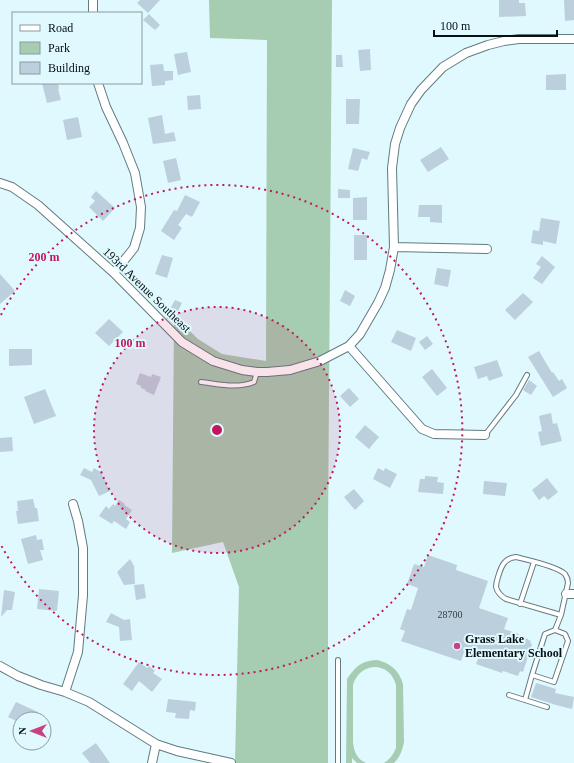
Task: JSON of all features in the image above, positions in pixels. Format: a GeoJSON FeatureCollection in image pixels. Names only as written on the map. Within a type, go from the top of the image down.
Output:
{"type":"FeatureCollection","features":[{"type":"Feature","properties":{"kind":"street"},"geometry":{"type":"LineString","coordinates":[[93,0],[93,12]]}},
{"type":"Feature","properties":{"kind":"street","name":"193rd Avenue Southeast"},"geometry":{"type":"LineString","coordinates":[[0,183],[12,187],[38,205],[114,273],[182,342],[213,361],[242,370],[266,372],[290,370],[320,361],[349,346],[360,334],[378,303],[385,288],[394,247],[392,168],[395,144],[400,128],[421,90],[443,67],[466,53],[504,41],[574,39]]}},
{"type":"Feature","properties":{"kind":"street"},"geometry":{"type":"LineString","coordinates":[[98,84],[106,107],[135,173],[142,207],[140,228],[134,248],[114,273]]}},
{"type":"Feature","properties":{"kind":"street"},"geometry":{"type":"LineString","coordinates":[[394,247],[487,249]]}},
{"type":"Feature","properties":{"kind":"street"},"geometry":{"type":"LineString","coordinates":[[349,346],[422,429],[434,434],[485,435]]}},
{"type":"Feature","properties":{"kind":"street"},"geometry":{"type":"LineString","coordinates":[[65,692],[78,652],[83,595],[83,548],[78,520],[73,504]]}},
{"type":"Feature","properties":{"kind":"street"},"geometry":{"type":"LineString","coordinates":[[0,666],[18,676],[89,702],[156,744],[231,763]]}},
{"type":"Feature","properties":{"kind":"street"},"geometry":{"type":"LineString","coordinates":[[152,763],[156,744]]}},
{"type":"Feature","properties":{"kind":"lane"},"geometry":{"type":"LineString","coordinates":[[201,382],[234,386],[249,384],[254,382],[257,372]]}},
{"type":"Feature","properties":{"kind":"lane"},"geometry":{"type":"LineString","coordinates":[[485,435],[516,394],[527,375]]}},
{"type":"Feature","properties":{"kind":"lane"},"geometry":{"type":"LineString","coordinates":[[555,630],[570,594],[566,575],[554,568],[516,557],[512,557],[503,564],[496,582],[496,587],[503,597],[520,604],[561,615]]}},
{"type":"Feature","properties":{"kind":"lane"},"geometry":{"type":"LineString","coordinates":[[520,604],[534,562]]}},
{"type":"Feature","properties":{"kind":"lane"},"geometry":{"type":"LineString","coordinates":[[525,700],[532,675],[545,634],[555,630],[565,634],[568,641],[554,682],[532,675]]}},
{"type":"Feature","properties":{"kind":"lane"},"geometry":{"type":"LineString","coordinates":[[338,660],[338,763]]}},
{"type":"Feature","properties":{"kind":"lane"},"geometry":{"type":"LineString","coordinates":[[509,695],[547,707]]}},
{"type":"Feature","properties":{"kind":"green space"},"geometry":{"type":"Polygon","coordinates":[[[209,0],[332,0],[328,529],[328,763],[235,763],[239,587],[223,542],[172,553],[174,316],[198,339],[222,354],[266,361],[267,40],[210,38],[209,0]]]}},
{"type":"Feature","properties":{"kind":"green space"},"geometry":{"type":"Polygon","coordinates":[[[377,660],[390,665],[399,675],[403,684],[404,742],[399,756],[394,763],[384,763],[391,757],[396,748],[396,685],[393,677],[382,668],[368,668],[357,677],[353,685],[353,746],[358,757],[366,763],[357,763],[352,758],[352,763],[346,763],[347,679],[359,665],[377,660]]]}},
{"type":"Feature","properties":{"kind":"building"},"geometry":{"type":"Polygon","coordinates":[[[140,0],[160,0],[148,13],[137,3],[140,0]]]}},
{"type":"Feature","properties":{"kind":"building"},"geometry":{"type":"Polygon","coordinates":[[[499,0],[519,0],[519,3],[525,3],[526,16],[499,17],[499,0]]]}},
{"type":"Feature","properties":{"kind":"building"},"geometry":{"type":"Polygon","coordinates":[[[564,0],[574,0],[574,20],[565,21],[564,0]]]}},
{"type":"Feature","properties":{"kind":"building"},"geometry":{"type":"Polygon","coordinates":[[[149,14],[160,25],[155,30],[143,20],[149,14]]]}},
{"type":"Feature","properties":{"kind":"building"},"geometry":{"type":"Polygon","coordinates":[[[370,49],[371,70],[360,71],[358,50],[370,49]]]}},
{"type":"Feature","properties":{"kind":"building"},"geometry":{"type":"Polygon","coordinates":[[[187,52],[191,72],[178,75],[174,54],[187,52]]]}},
{"type":"Feature","properties":{"kind":"building"},"geometry":{"type":"Polygon","coordinates":[[[336,55],[342,55],[343,67],[336,67],[336,55]]]}},
{"type":"Feature","properties":{"kind":"building"},"geometry":{"type":"Polygon","coordinates":[[[163,64],[164,71],[173,71],[173,80],[165,81],[165,85],[152,86],[150,65],[163,64]]]}},
{"type":"Feature","properties":{"kind":"building"},"geometry":{"type":"Polygon","coordinates":[[[566,74],[566,90],[546,90],[546,75],[566,74]]]}},
{"type":"Feature","properties":{"kind":"building"},"geometry":{"type":"Polygon","coordinates":[[[42,84],[58,84],[61,100],[47,103],[42,84]]]}},
{"type":"Feature","properties":{"kind":"building"},"geometry":{"type":"Polygon","coordinates":[[[200,95],[201,109],[188,110],[187,96],[200,95]]]}},
{"type":"Feature","properties":{"kind":"building"},"geometry":{"type":"Polygon","coordinates":[[[346,99],[360,99],[359,124],[346,124],[346,99]]]}},
{"type":"Feature","properties":{"kind":"building"},"geometry":{"type":"Polygon","coordinates":[[[162,115],[165,134],[174,132],[176,141],[153,144],[148,118],[162,115]]]}},
{"type":"Feature","properties":{"kind":"building"},"geometry":{"type":"Polygon","coordinates":[[[78,117],[82,137],[67,140],[63,120],[78,117]]]}},
{"type":"Feature","properties":{"kind":"building"},"geometry":{"type":"Polygon","coordinates":[[[441,147],[449,159],[428,172],[420,160],[441,147]]]}},
{"type":"Feature","properties":{"kind":"building"},"geometry":{"type":"Polygon","coordinates":[[[353,148],[370,152],[367,160],[362,158],[358,171],[348,169],[353,148]]]}},
{"type":"Feature","properties":{"kind":"building"},"geometry":{"type":"Polygon","coordinates":[[[176,158],[181,180],[168,183],[163,161],[176,158]]]}},
{"type":"Feature","properties":{"kind":"building"},"geometry":{"type":"Polygon","coordinates":[[[338,189],[350,190],[350,198],[338,198],[338,189]]]}},
{"type":"Feature","properties":{"kind":"building"},"geometry":{"type":"Polygon","coordinates":[[[96,191],[115,208],[103,221],[89,207],[95,201],[91,197],[96,191]]]}},
{"type":"Feature","properties":{"kind":"building"},"geometry":{"type":"Polygon","coordinates":[[[185,195],[200,202],[192,217],[186,214],[178,225],[182,228],[174,240],[161,231],[174,210],[177,211],[185,195]]]}},
{"type":"Feature","properties":{"kind":"building"},"geometry":{"type":"Polygon","coordinates":[[[367,197],[367,220],[353,220],[353,198],[367,197]]]}},
{"type":"Feature","properties":{"kind":"building"},"geometry":{"type":"Polygon","coordinates":[[[419,205],[442,205],[442,223],[430,222],[430,217],[418,217],[419,205]]]}},
{"type":"Feature","properties":{"kind":"building"},"geometry":{"type":"Polygon","coordinates":[[[541,218],[560,221],[556,244],[543,241],[543,245],[531,243],[533,230],[539,231],[541,218]]]}},
{"type":"Feature","properties":{"kind":"building"},"geometry":{"type":"Polygon","coordinates":[[[354,235],[367,235],[367,260],[354,260],[354,235]]]}},
{"type":"Feature","properties":{"kind":"building"},"geometry":{"type":"Polygon","coordinates":[[[162,255],[173,258],[167,278],[155,274],[162,255]]]}},
{"type":"Feature","properties":{"kind":"building"},"geometry":{"type":"Polygon","coordinates":[[[542,256],[555,267],[542,284],[533,278],[541,267],[536,264],[542,256]]]}},
{"type":"Feature","properties":{"kind":"building"},"geometry":{"type":"Polygon","coordinates":[[[437,268],[451,270],[448,287],[434,284],[437,268]]]}},
{"type":"Feature","properties":{"kind":"building"},"geometry":{"type":"Polygon","coordinates":[[[0,274],[15,291],[0,304],[0,274]]]}},
{"type":"Feature","properties":{"kind":"building"},"geometry":{"type":"Polygon","coordinates":[[[345,290],[355,296],[350,306],[340,301],[345,290]]]}},
{"type":"Feature","properties":{"kind":"building"},"geometry":{"type":"Polygon","coordinates":[[[523,293],[533,302],[515,320],[505,310],[523,293]]]}},
{"type":"Feature","properties":{"kind":"building"},"geometry":{"type":"Polygon","coordinates":[[[175,300],[182,303],[177,313],[170,309],[175,300]]]}},
{"type":"Feature","properties":{"kind":"building"},"geometry":{"type":"Polygon","coordinates":[[[109,319],[123,332],[109,346],[95,333],[109,319]]]}},
{"type":"Feature","properties":{"kind":"building"},"geometry":{"type":"Polygon","coordinates":[[[397,330],[416,338],[411,351],[391,342],[397,330]]]}},
{"type":"Feature","properties":{"kind":"building"},"geometry":{"type":"Polygon","coordinates":[[[427,336],[433,344],[425,350],[419,342],[427,336]]]}},
{"type":"Feature","properties":{"kind":"building"},"geometry":{"type":"Polygon","coordinates":[[[9,349],[32,349],[32,365],[9,366],[9,349]]]}},
{"type":"Feature","properties":{"kind":"building"},"geometry":{"type":"Polygon","coordinates":[[[539,351],[552,373],[553,372],[559,381],[562,379],[567,388],[553,397],[528,357],[539,351]]]}},
{"type":"Feature","properties":{"kind":"building"},"geometry":{"type":"Polygon","coordinates":[[[497,360],[503,376],[489,381],[487,376],[478,379],[474,367],[497,360]]]}},
{"type":"Feature","properties":{"kind":"building"},"geometry":{"type":"Polygon","coordinates":[[[432,369],[447,388],[437,396],[422,377],[432,369]]]}},
{"type":"Feature","properties":{"kind":"building"},"geometry":{"type":"Polygon","coordinates":[[[140,373],[151,377],[152,374],[161,377],[154,395],[145,391],[146,390],[141,388],[141,386],[136,384],[140,373]]]}},
{"type":"Feature","properties":{"kind":"building"},"geometry":{"type":"Polygon","coordinates":[[[529,380],[537,386],[531,395],[523,390],[529,380]]]}},
{"type":"Feature","properties":{"kind":"building"},"geometry":{"type":"Polygon","coordinates":[[[349,388],[359,399],[350,407],[340,396],[349,388]]]}},
{"type":"Feature","properties":{"kind":"building"},"geometry":{"type":"Polygon","coordinates":[[[45,389],[56,416],[34,424],[24,397],[45,389]]]}},
{"type":"Feature","properties":{"kind":"building"},"geometry":{"type":"Polygon","coordinates":[[[551,413],[553,424],[557,423],[562,441],[541,446],[538,432],[542,431],[539,416],[551,413]]]}},
{"type":"Feature","properties":{"kind":"building"},"geometry":{"type":"Polygon","coordinates":[[[365,425],[379,437],[369,449],[355,437],[365,425]]]}},
{"type":"Feature","properties":{"kind":"building"},"geometry":{"type":"Polygon","coordinates":[[[12,437],[13,451],[0,452],[0,438],[12,437]]]}},
{"type":"Feature","properties":{"kind":"building"},"geometry":{"type":"Polygon","coordinates":[[[84,468],[92,472],[94,468],[101,472],[110,491],[99,496],[91,480],[80,475],[84,468]]]}},
{"type":"Feature","properties":{"kind":"building"},"geometry":{"type":"Polygon","coordinates":[[[378,468],[384,471],[385,468],[397,474],[390,488],[373,479],[378,468]]]}},
{"type":"Feature","properties":{"kind":"building"},"geometry":{"type":"Polygon","coordinates":[[[425,476],[438,477],[437,482],[444,483],[443,494],[418,492],[420,479],[425,479],[425,476]]]}},
{"type":"Feature","properties":{"kind":"building"},"geometry":{"type":"Polygon","coordinates":[[[547,478],[558,492],[548,500],[544,496],[539,500],[532,490],[547,478]]]}},
{"type":"Feature","properties":{"kind":"building"},"geometry":{"type":"Polygon","coordinates":[[[484,481],[507,483],[505,496],[483,494],[484,481]]]}},
{"type":"Feature","properties":{"kind":"building"},"geometry":{"type":"Polygon","coordinates":[[[354,489],[364,501],[355,510],[344,497],[354,489]]]}},
{"type":"Feature","properties":{"kind":"building"},"geometry":{"type":"Polygon","coordinates":[[[33,499],[35,508],[37,508],[39,521],[18,524],[16,511],[18,511],[17,501],[33,499]]]}},
{"type":"Feature","properties":{"kind":"building"},"geometry":{"type":"Polygon","coordinates":[[[119,500],[132,510],[126,519],[130,522],[126,529],[114,521],[112,524],[99,516],[106,506],[109,509],[113,504],[115,506],[119,500]]]}},
{"type":"Feature","properties":{"kind":"building"},"geometry":{"type":"Polygon","coordinates":[[[36,535],[37,540],[42,539],[44,550],[40,550],[43,560],[28,564],[21,539],[36,535]]]}},
{"type":"Feature","properties":{"kind":"building"},"geometry":{"type":"Polygon","coordinates":[[[428,555],[457,565],[456,570],[488,581],[479,608],[508,618],[504,629],[519,634],[519,636],[531,641],[530,643],[532,644],[523,672],[520,671],[518,676],[503,671],[502,673],[476,664],[480,654],[465,649],[461,661],[401,641],[405,631],[400,629],[407,609],[411,610],[418,588],[407,584],[414,564],[424,567],[428,555]]]}},
{"type":"Feature","properties":{"kind":"building"},"geometry":{"type":"Polygon","coordinates":[[[130,559],[134,566],[135,584],[124,585],[117,572],[130,559]]]}},
{"type":"Feature","properties":{"kind":"building"},"geometry":{"type":"Polygon","coordinates":[[[144,584],[146,598],[136,600],[134,585],[144,584]]]}},
{"type":"Feature","properties":{"kind":"building"},"geometry":{"type":"Polygon","coordinates":[[[39,589],[59,591],[57,611],[37,609],[39,589]]]}},
{"type":"Feature","properties":{"kind":"building"},"geometry":{"type":"Polygon","coordinates":[[[4,590],[15,592],[12,610],[7,610],[1,617],[4,590]]]}},
{"type":"Feature","properties":{"kind":"building"},"geometry":{"type":"Polygon","coordinates":[[[111,613],[124,620],[130,619],[132,640],[120,641],[119,627],[106,622],[111,613]]]}},
{"type":"Feature","properties":{"kind":"building"},"geometry":{"type":"Polygon","coordinates":[[[139,662],[147,668],[149,666],[155,671],[153,673],[162,679],[152,692],[139,681],[132,691],[123,684],[139,662]]]}},
{"type":"Feature","properties":{"kind":"building"},"geometry":{"type":"Polygon","coordinates":[[[536,683],[556,689],[555,693],[574,697],[572,709],[531,697],[536,683]]]}},
{"type":"Feature","properties":{"kind":"building"},"geometry":{"type":"Polygon","coordinates":[[[168,699],[196,702],[195,711],[190,710],[189,719],[175,718],[176,713],[166,712],[168,699]]]}},
{"type":"Feature","properties":{"kind":"building"},"geometry":{"type":"Polygon","coordinates":[[[16,702],[36,711],[12,711],[12,719],[8,717],[16,702]]]}},
{"type":"Feature","properties":{"kind":"building"},"geometry":{"type":"Polygon","coordinates":[[[96,743],[110,763],[90,763],[82,753],[96,743]]]}},
{"type":"Feature","properties":{"kind":"place","name":"Grass Lake Elementary School"},"geometry":{"type":"Point","coordinates":[457,646]}}]}
